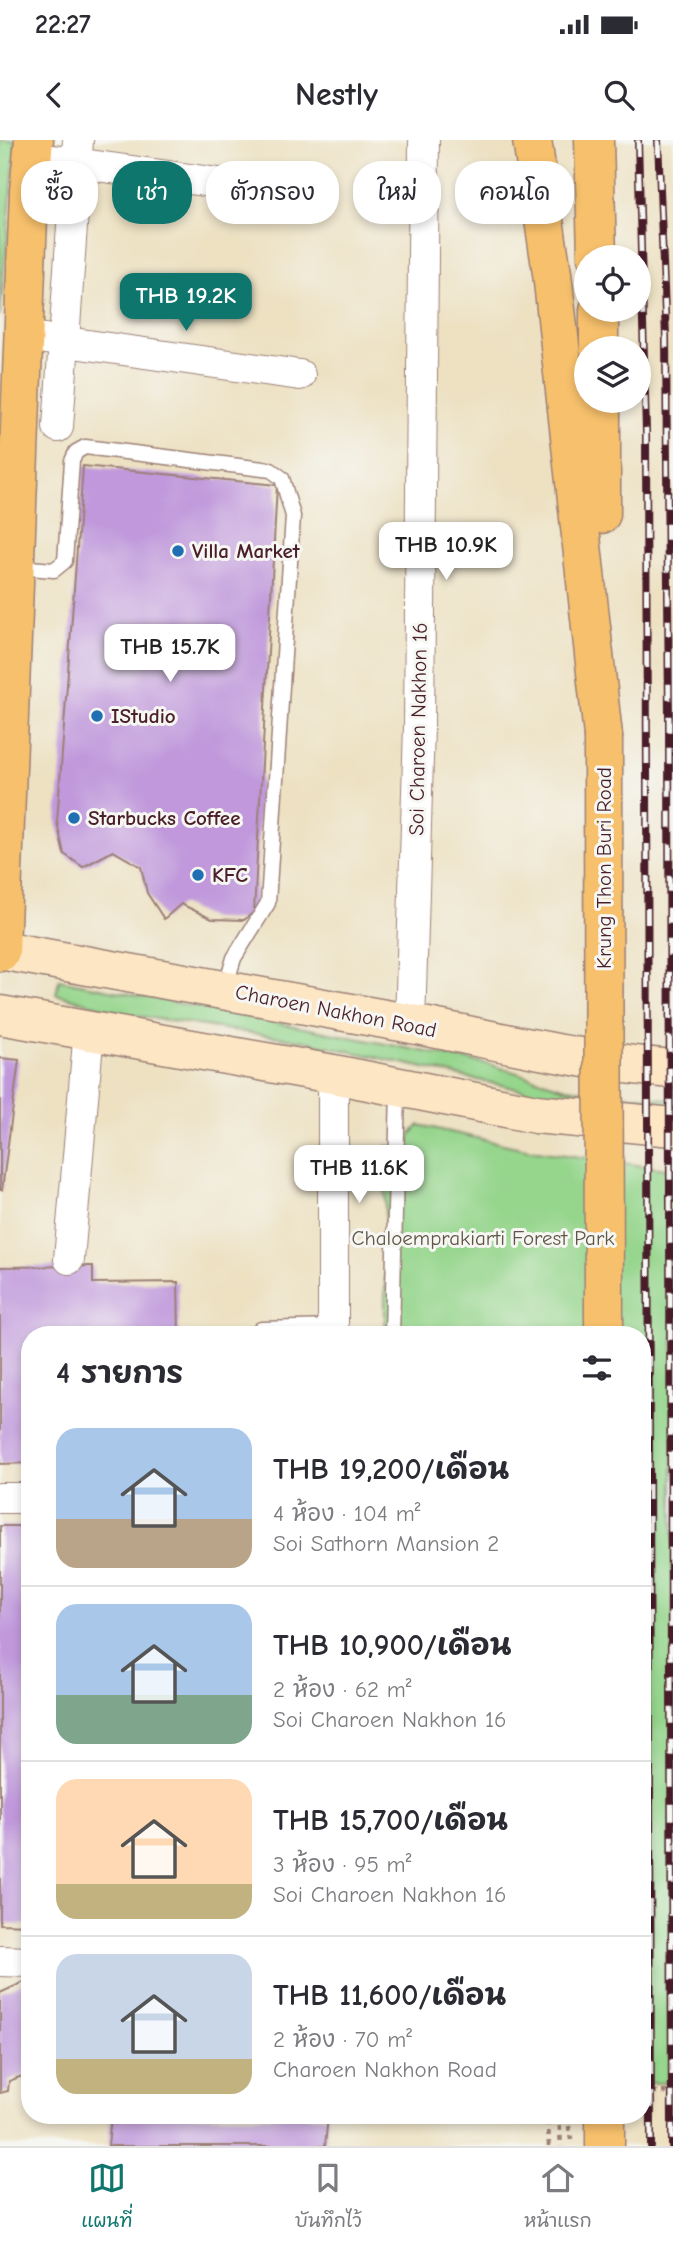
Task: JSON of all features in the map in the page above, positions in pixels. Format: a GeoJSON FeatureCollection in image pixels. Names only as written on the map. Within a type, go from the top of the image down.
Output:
{"type":"FeatureCollection","features":[{"type":"Feature","properties":{"kind":"main road"},"geometry":{"type":"LineString","coordinates":[[531,140],[552,273],[603,736]]}},
{"type":"Feature","properties":{"kind":"main road"},"geometry":{"type":"LineString","coordinates":[[594,140],[597,245]]}},
{"type":"Feature","properties":{"kind":"main road"},"geometry":{"type":"LineString","coordinates":[[0,951],[15,567],[16,344],[33,148]]}},
{"type":"Feature","properties":{"kind":"main road","name":"Krung Thon Buri Road"},"geometry":{"type":"LineString","coordinates":[[601,413],[604,1326]]}},
{"type":"Feature","properties":{"kind":"main road","name":"Charoen Nakhon Road"},"geometry":{"type":"LineString","coordinates":[[0,951],[224,989],[527,1049],[627,1066],[673,1069]]}},
{"type":"Feature","properties":{"kind":"main road"},"geometry":{"type":"LineString","coordinates":[[0,1016],[333,1074],[536,1114],[638,1126],[673,1127]]}},
{"type":"Feature","properties":{"kind":"main road"},"geometry":{"type":"LineString","coordinates":[[588,2143],[600,2124]]}},
{"type":"Feature","properties":{"kind":"street","name":"Soi Charoen Nakhon 16"},"geometry":{"type":"LineString","coordinates":[[410,1024],[419,726],[424,140]]}},
{"type":"Feature","properties":{"kind":"street"},"geometry":{"type":"LineString","coordinates":[[33,148],[77,152],[206,176]]}},
{"type":"Feature","properties":{"kind":"street"},"geometry":{"type":"LineString","coordinates":[[58,427],[77,152]]}},
{"type":"Feature","properties":{"kind":"street"},"geometry":{"type":"LineString","coordinates":[[16,344],[65,341],[300,374]]}},
{"type":"Feature","properties":{"kind":"street"},"geometry":{"type":"LineString","coordinates":[[69,1259],[89,1030]]}},
{"type":"Feature","properties":{"kind":"street"},"geometry":{"type":"LineString","coordinates":[[333,1074],[333,1326]]}},
{"type":"Feature","properties":{"kind":"street"},"geometry":{"type":"LineString","coordinates":[[0,1498],[21,1498]]}},
{"type":"Feature","properties":{"kind":"street"},"geometry":{"type":"LineString","coordinates":[[0,1961],[21,1962]]}},
{"type":"Feature","properties":{"kind":"lane"},"geometry":{"type":"LineString","coordinates":[[15,567],[54,570],[65,561],[72,461],[76,453],[85,447],[271,470],[282,478],[293,516],[268,903],[234,958],[224,989]]}},
{"type":"Feature","properties":{"kind":"lane"},"geometry":{"type":"LineString","coordinates":[[392,1326],[398,1087]]}},
{"type":"Feature","properties":{"kind":"path"},"geometry":{"type":"LineString","coordinates":[[651,2092],[673,2092]]}},
{"type":"Feature","properties":{"kind":"path"},"geometry":{"type":"LineString","coordinates":[[548,2124],[549,2146]]}},
{"type":"Feature","properties":{"kind":"path"},"geometry":{"type":"LineString","coordinates":[[560,2124],[561,2146]]}},
{"type":"Feature","properties":{"kind":"path"},"geometry":{"type":"LineString","coordinates":[[571,2124],[588,2143]]}},
{"type":"Feature","properties":{"kind":"green space"},"geometry":{"type":"Polygon","coordinates":[[[0,140],[16,140],[0,316],[0,140]]]}},
{"type":"Feature","properties":{"kind":"green space"},"geometry":{"type":"Polygon","coordinates":[[[59,980],[488,1064],[566,1088],[673,1100],[673,1113],[581,1103],[304,1041],[125,1014],[56,994],[59,980]]]}},
{"type":"Feature","properties":{"kind":"green space","name":"Chaloemprakiarti Forest Park"},"geometry":{"type":"Polygon","coordinates":[[[419,1125],[530,1150],[673,1170],[673,2083],[651,2083],[651,1326],[385,1326],[385,1146],[400,1147],[419,1125]]]}},
{"type":"Feature","properties":{"kind":"building"},"geometry":{"type":"Polygon","coordinates":[[[83,466],[277,485],[254,912],[244,920],[212,919],[181,904],[164,919],[147,893],[141,867],[113,851],[83,867],[64,854],[57,822],[83,466]]]}},
{"type":"Feature","properties":{"kind":"building"},"geometry":{"type":"Polygon","coordinates":[[[0,1058],[19,1060],[2,1190],[0,1190],[0,1058]]]}},
{"type":"Feature","properties":{"kind":"building"},"geometry":{"type":"Polygon","coordinates":[[[93,1266],[93,1283],[178,1282],[179,1326],[21,1326],[21,1463],[0,1464],[0,1267],[93,1266]]]}},
{"type":"Feature","properties":{"kind":"building"},"geometry":{"type":"Polygon","coordinates":[[[0,1526],[21,1526],[21,1925],[0,1924],[0,1526]]]}},
{"type":"Feature","properties":{"kind":"building"},"geometry":{"type":"Polygon","coordinates":[[[21,1983],[21,2076],[9,2081],[8,2091],[0,2093],[0,1993],[21,1983]]]}},
{"type":"Feature","properties":{"kind":"building"},"geometry":{"type":"Polygon","coordinates":[[[110,2124],[327,2124],[325,2146],[108,2146],[110,2124]]]}},
{"type":"Feature","properties":{"kind":"railway"},"geometry":{"type":"LineString","coordinates":[[638,140],[646,431],[649,1326]]}},
{"type":"Feature","properties":{"kind":"railway"},"geometry":{"type":"LineString","coordinates":[[658,140],[666,337],[669,718],[672,2146]]}},
{"type":"Feature","properties":{"kind":"railway"},"geometry":{"type":"LineString","coordinates":[[651,2124],[651,2146]]}},
{"type":"Feature","properties":{"kind":"place","name":"Villa Market"},"geometry":{"type":"Point","coordinates":[178,551]}},
{"type":"Feature","properties":{"kind":"place","name":"IStudio"},"geometry":{"type":"Point","coordinates":[97,716]}},
{"type":"Feature","properties":{"kind":"place","name":"Starbucks Coffee"},"geometry":{"type":"Point","coordinates":[74,818]}},
{"type":"Feature","properties":{"kind":"place","name":"KFC"},"geometry":{"type":"Point","coordinates":[198,875]}}]}
